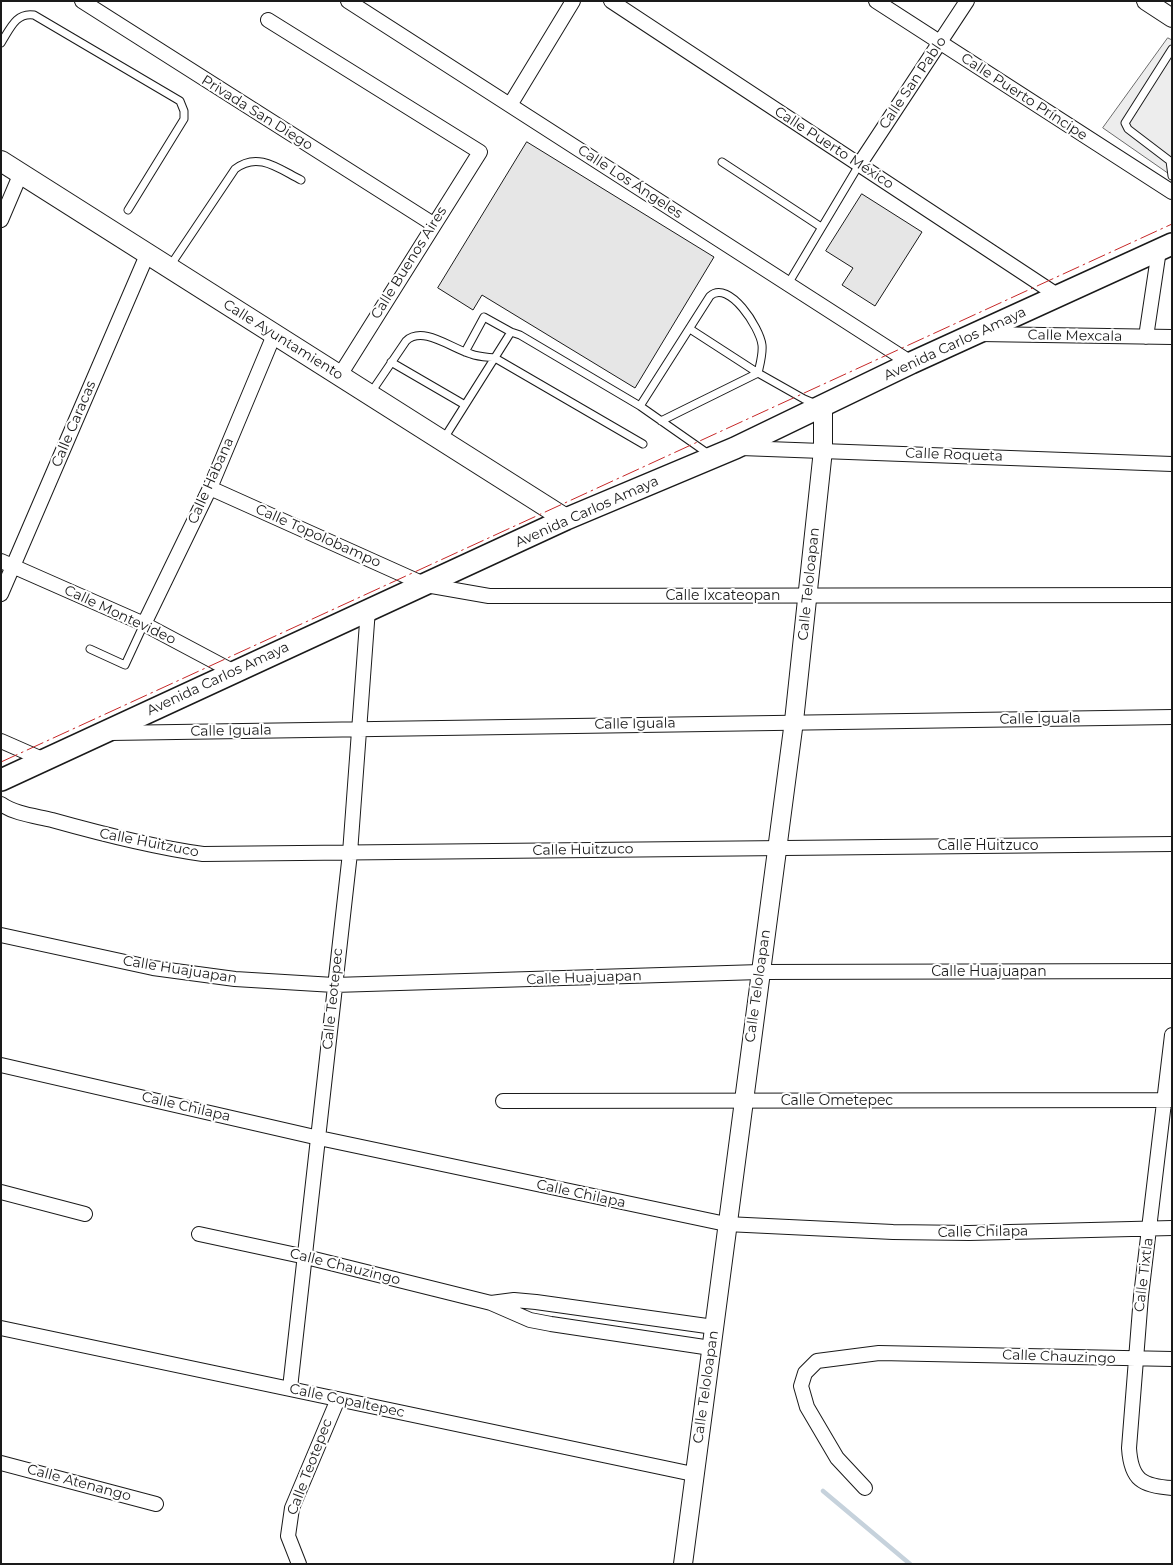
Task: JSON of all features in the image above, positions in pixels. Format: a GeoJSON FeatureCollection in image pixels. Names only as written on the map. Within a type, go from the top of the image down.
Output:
{"type":"FeatureCollection","features":[{"type":"Feature","properties":{"kind":"main road","name":"Calle Ayuntamiento"},"geometry":{"type":"LineString","coordinates":[[1,161],[566,519]]}},
{"type":"Feature","properties":{"kind":"main road","name":"Avenida Carlos Amaya"},"geometry":{"type":"LineString","coordinates":[[1,780],[42,759],[236,672],[368,608],[426,585],[566,519],[735,448],[911,363],[1165,247]]}},
{"type":"Feature","properties":{"kind":"street","name":"Privada San Diego"},"geometry":{"type":"LineString","coordinates":[[82,1],[433,224]]}},
{"type":"Feature","properties":{"kind":"street","name":"Calle Los Ángeles"},"geometry":{"type":"LineString","coordinates":[[348,1],[911,363]]}},
{"type":"Feature","properties":{"kind":"street"},"geometry":{"type":"LineString","coordinates":[[510,105],[573,1]]}},
{"type":"Feature","properties":{"kind":"street","name":"Calle Puerto México"},"geometry":{"type":"LineString","coordinates":[[611,1],[1057,295]]}},
{"type":"Feature","properties":{"kind":"street","name":"Calle Puerto Príncipe"},"geometry":{"type":"LineString","coordinates":[[876,1],[1172,192]]}},
{"type":"Feature","properties":{"kind":"street","name":"Calle San Pablo"},"geometry":{"type":"LineString","coordinates":[[859,165],[967,1]]}},
{"type":"Feature","properties":{"kind":"street"},"geometry":{"type":"LineString","coordinates":[[1146,1],[1172,18]]}},
{"type":"Feature","properties":{"kind":"street","name":"Calle Buenos Aires"},"geometry":{"type":"LineString","coordinates":[[268,20],[480,152],[433,224],[340,375]]}},
{"type":"Feature","properties":{"kind":"street"},"geometry":{"type":"LineString","coordinates":[[1,220],[21,173]]}},
{"type":"Feature","properties":{"kind":"street"},"geometry":{"type":"LineString","coordinates":[[1146,336],[1165,247]]}},
{"type":"Feature","properties":{"kind":"street","name":"Calle Caracas"},"geometry":{"type":"LineString","coordinates":[[1,594],[7,564],[147,255]]}},
{"type":"Feature","properties":{"kind":"street","name":"Calle Habana"},"geometry":{"type":"LineString","coordinates":[[144,624],[210,488],[274,334]]}},
{"type":"Feature","properties":{"kind":"street","name":"Calle Mexcala"},"geometry":{"type":"LineString","coordinates":[[978,334],[1172,337]]}},
{"type":"Feature","properties":{"kind":"street","name":"Calle Teloloapan"},"geometry":{"type":"LineString","coordinates":[[682,1564],[794,721],[823,450],[823,407]]}},
{"type":"Feature","properties":{"kind":"street","name":"Calle Roqueta"},"geometry":{"type":"LineString","coordinates":[[735,448],[1172,464]]}},
{"type":"Feature","properties":{"kind":"street","name":"Calle Topolobampo"},"geometry":{"type":"LineString","coordinates":[[210,488],[426,585]]}},
{"type":"Feature","properties":{"kind":"street","name":"Calle Montevideo"},"geometry":{"type":"LineString","coordinates":[[7,564],[144,624],[236,672]]}},
{"type":"Feature","properties":{"kind":"street","name":"Calle Ixcateopan"},"geometry":{"type":"LineString","coordinates":[[426,585],[489,596],[519,597],[1172,595]]}},
{"type":"Feature","properties":{"kind":"street","name":"Calle Teotepec"},"geometry":{"type":"LineString","coordinates":[[290,1388],[350,853],[368,608]]}},
{"type":"Feature","properties":{"kind":"street","name":"Calle Iguala"},"geometry":{"type":"LineString","coordinates":[[99,734],[794,721],[1172,717]]}},
{"type":"Feature","properties":{"kind":"street"},"geometry":{"type":"LineString","coordinates":[[1,741],[42,759]]}},
{"type":"Feature","properties":{"kind":"street","name":"Calle Huitzuco"},"geometry":{"type":"LineString","coordinates":[[1,804],[24,813],[169,849],[203,854],[1172,844]]}},
{"type":"Feature","properties":{"kind":"street","name":"Calle Huajuapan"},"geometry":{"type":"LineString","coordinates":[[1,935],[153,968],[236,979],[334,985],[760,972],[1172,971]]}},
{"type":"Feature","properties":{"kind":"street","name":"Calle Tixtla"},"geometry":{"type":"LineString","coordinates":[[1172,1035],[1168,1100],[1149,1228],[1135,1359],[1130,1459],[1135,1473],[1144,1483],[1152,1487],[1172,1488]]}},
{"type":"Feature","properties":{"kind":"street","name":"Calle Chilapa"},"geometry":{"type":"LineString","coordinates":[[1,1065],[319,1138],[726,1224],[950,1233],[1172,1228]]}},
{"type":"Feature","properties":{"kind":"street","name":"Calle Ometepec"},"geometry":{"type":"LineString","coordinates":[[503,1101],[1168,1100]]}},
{"type":"Feature","properties":{"kind":"street"},"geometry":{"type":"LineString","coordinates":[[1,1192],[85,1214]]}},
{"type":"Feature","properties":{"kind":"street","name":"Calle Chauzingo"},"geometry":{"type":"LineString","coordinates":[[199,1234],[306,1257],[491,1303],[530,1320],[711,1348]]}},
{"type":"Feature","properties":{"kind":"street","name":"Calle Chauzingo"},"geometry":{"type":"LineString","coordinates":[[491,1303],[514,1300],[536,1302],[714,1327]]}},
{"type":"Feature","properties":{"kind":"street","name":"Calle Copaltepec"},"geometry":{"type":"LineString","coordinates":[[1,1328],[693,1474]]}},
{"type":"Feature","properties":{"kind":"street","name":"Calle Chauzingo"},"geometry":{"type":"LineString","coordinates":[[865,1488],[837,1458],[807,1407],[801,1386],[805,1373],[817,1361],[879,1353],[1172,1359]]}},
{"type":"Feature","properties":{"kind":"street","name":"Calle Teotepec"},"geometry":{"type":"LineString","coordinates":[[299,1564],[288,1536],[292,1508],[338,1399]]}},
{"type":"Feature","properties":{"kind":"street","name":"Calle Atenango"},"geometry":{"type":"LineString","coordinates":[[1,1463],[156,1504]]}},
{"type":"Feature","properties":{"kind":"lane"},"geometry":{"type":"LineString","coordinates":[[1,43],[17,18],[24,14],[34,15],[180,101],[184,111],[184,119],[128,210]]}},
{"type":"Feature","properties":{"kind":"lane"},"geometry":{"type":"LineString","coordinates":[[1172,49],[1169,60],[1125,123],[1128,129],[1171,162],[1172,176]]}},
{"type":"Feature","properties":{"kind":"lane"},"geometry":{"type":"LineString","coordinates":[[169,268],[235,169],[240,165],[250,161],[261,160],[301,180]]}},
{"type":"Feature","properties":{"kind":"lane"},"geometry":{"type":"LineString","coordinates":[[722,162],[822,227]]}},
{"type":"Feature","properties":{"kind":"lane"},"geometry":{"type":"LineString","coordinates":[[788,284],[859,165]]}},
{"type":"Feature","properties":{"kind":"lane"},"geometry":{"type":"LineString","coordinates":[[640,406],[714,292],[726,293],[750,317],[762,345],[758,373]]}},
{"type":"Feature","properties":{"kind":"lane"},"geometry":{"type":"LineString","coordinates":[[465,352],[484,317],[520,335],[640,406],[714,457]]}},
{"type":"Feature","properties":{"kind":"lane"},"geometry":{"type":"LineString","coordinates":[[690,329],[804,400],[823,407]]}},
{"type":"Feature","properties":{"kind":"lane"},"geometry":{"type":"LineString","coordinates":[[443,440],[511,332]]}},
{"type":"Feature","properties":{"kind":"lane"},"geometry":{"type":"LineString","coordinates":[[370,394],[406,341],[414,335],[425,336],[465,352],[495,358],[643,444]]}},
{"type":"Feature","properties":{"kind":"lane"},"geometry":{"type":"LineString","coordinates":[[391,362],[465,405]]}},
{"type":"Feature","properties":{"kind":"lane"},"geometry":{"type":"LineString","coordinates":[[661,420],[758,373]]}},
{"type":"Feature","properties":{"kind":"lane"},"geometry":{"type":"LineString","coordinates":[[90,649],[123,665],[127,664],[144,624]]}},
{"type":"Feature","properties":{"kind":"shaded area"},"geometry":{"type":"Polygon","coordinates":[[[1168,38],[1172,40],[1172,176],[1103,128],[1168,38]]]}},
{"type":"Feature","properties":{"kind":"building"},"geometry":{"type":"Polygon","coordinates":[[[527,142],[714,257],[635,388],[482,295],[473,310],[438,288],[527,142]]]}},
{"type":"Feature","properties":{"kind":"building"},"geometry":{"type":"Polygon","coordinates":[[[862,194],[922,232],[875,306],[842,285],[853,268],[826,251],[862,194]]]}},
{"type":"Feature","properties":{"kind":"waterway"},"geometry":{"type":"LineString","coordinates":[[823,1491],[910,1564]]}},
{"type":"Feature","properties":{"kind":"power"},"geometry":{"type":"LineString","coordinates":[[1,762],[1172,224]]}}]}
